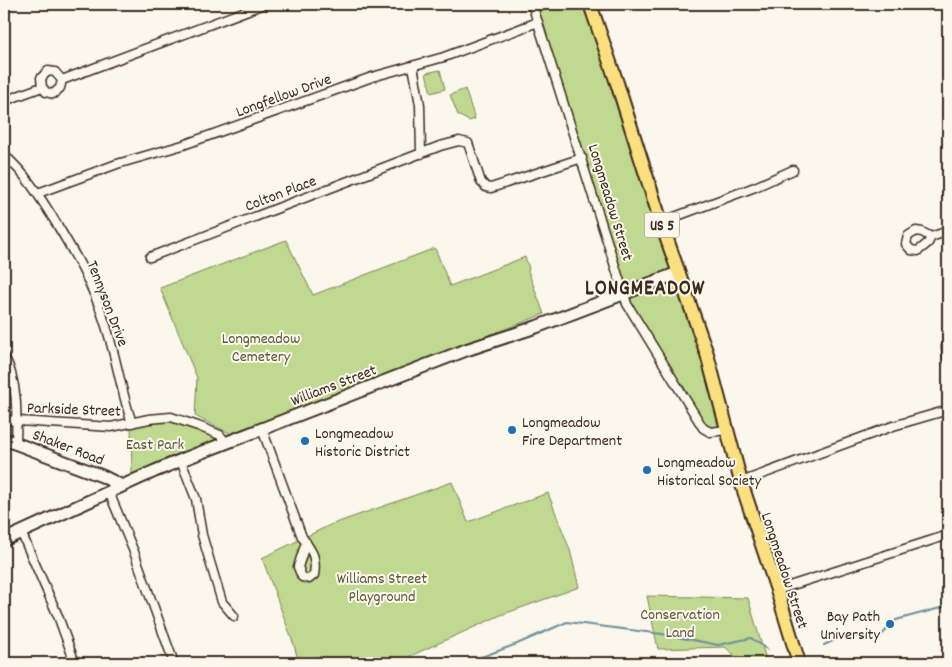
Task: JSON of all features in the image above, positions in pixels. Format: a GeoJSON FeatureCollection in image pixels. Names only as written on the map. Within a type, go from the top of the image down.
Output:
{"type":"FeatureCollection","features":[{"type":"Feature","properties":{"kind":"main road","name":"Longmeadow Street"},"geometry":{"type":"LineString","coordinates":[[590,4],[617,82],[661,222],[707,354],[741,482],[777,590],[798,663]]}},
{"type":"Feature","properties":{"kind":"main road","name":"Williams Street"},"geometry":{"type":"LineString","coordinates":[[4,540],[122,486],[226,443],[466,350],[536,327],[678,272]]}},
{"type":"Feature","properties":{"kind":"main road","name":"Shaker Road"},"geometry":{"type":"LineString","coordinates":[[4,439],[102,476],[122,486]]}},
{"type":"Feature","properties":{"kind":"street"},"geometry":{"type":"LineString","coordinates":[[62,80],[264,4]]}},
{"type":"Feature","properties":{"kind":"street","name":"Longmeadow Street"},"geometry":{"type":"LineString","coordinates":[[532,4],[627,304],[703,428],[710,432],[727,430]]}},
{"type":"Feature","properties":{"kind":"street","name":"Longfellow Drive"},"geometry":{"type":"LineString","coordinates":[[38,193],[117,164],[183,145],[372,77],[473,47],[538,22]]}},
{"type":"Feature","properties":{"kind":"street"},"geometry":{"type":"LineString","coordinates":[[413,66],[420,105],[421,154]]}},
{"type":"Feature","properties":{"kind":"street"},"geometry":{"type":"LineString","coordinates":[[48,72],[55,72],[62,80],[60,88],[53,94],[46,92],[42,87],[41,78],[48,72]]}},
{"type":"Feature","properties":{"kind":"street"},"geometry":{"type":"LineString","coordinates":[[4,101],[42,87]]}},
{"type":"Feature","properties":{"kind":"street","name":"Colton Place"},"geometry":{"type":"LineString","coordinates":[[150,257],[455,142],[466,141],[471,149],[479,177],[488,188],[496,188],[582,158]]}},
{"type":"Feature","properties":{"kind":"street","name":"Tennyson Drive"},"geometry":{"type":"LineString","coordinates":[[4,155],[24,174],[38,193],[75,253],[106,325],[132,423]]}},
{"type":"Feature","properties":{"kind":"street"},"geometry":{"type":"LineString","coordinates":[[661,222],[755,187],[793,170]]}},
{"type":"Feature","properties":{"kind":"street"},"geometry":{"type":"LineString","coordinates":[[931,237],[948,231]]}},
{"type":"Feature","properties":{"kind":"street"},"geometry":{"type":"LineString","coordinates":[[946,347],[948,360]]}},
{"type":"Feature","properties":{"kind":"street"},"geometry":{"type":"LineString","coordinates":[[4,356],[13,381],[17,420],[16,443]]}},
{"type":"Feature","properties":{"kind":"street"},"geometry":{"type":"LineString","coordinates":[[741,482],[893,426],[948,410]]}},
{"type":"Feature","properties":{"kind":"street","name":"Parkside Street"},"geometry":{"type":"LineString","coordinates":[[4,420],[116,426],[158,418],[176,418],[220,435],[226,443]]}},
{"type":"Feature","properties":{"kind":"street"},"geometry":{"type":"LineString","coordinates":[[262,429],[302,537],[306,542]]}},
{"type":"Feature","properties":{"kind":"street"},"geometry":{"type":"LineString","coordinates":[[181,461],[196,499],[202,534],[222,602],[234,616]]}},
{"type":"Feature","properties":{"kind":"street"},"geometry":{"type":"LineString","coordinates":[[109,492],[134,552],[174,663]]}},
{"type":"Feature","properties":{"kind":"street"},"geometry":{"type":"LineString","coordinates":[[21,532],[58,616],[75,663]]}},
{"type":"Feature","properties":{"kind":"street"},"geometry":{"type":"LineString","coordinates":[[777,590],[948,535]]}},
{"type":"Feature","properties":{"kind":"green space"},"geometry":{"type":"Polygon","coordinates":[[[532,4],[590,4],[727,430],[710,432],[633,316],[532,4]]]}},
{"type":"Feature","properties":{"kind":"green space"},"geometry":{"type":"Polygon","coordinates":[[[440,70],[445,89],[431,93],[426,73],[440,70]]]}},
{"type":"Feature","properties":{"kind":"green space"},"geometry":{"type":"Polygon","coordinates":[[[465,89],[475,119],[469,121],[458,115],[450,95],[465,89]]]}},
{"type":"Feature","properties":{"kind":"green space","name":"Longmeadow Cemetery"},"geometry":{"type":"Polygon","coordinates":[[[286,240],[313,295],[435,248],[450,286],[525,257],[529,268],[528,271],[544,314],[233,435],[195,416],[197,378],[160,288],[286,240]]]}},
{"type":"Feature","properties":{"kind":"green space","name":"East Park"},"geometry":{"type":"Polygon","coordinates":[[[155,420],[176,420],[217,437],[217,441],[132,475],[131,426],[155,420]]]}},
{"type":"Feature","properties":{"kind":"green space","name":"Williams Street Playground"},"geometry":{"type":"Polygon","coordinates":[[[452,482],[468,522],[548,493],[570,550],[579,587],[501,615],[395,663],[299,663],[262,558],[330,525],[452,482]]]}},
{"type":"Feature","properties":{"kind":"green space","name":"Conservation Land"},"geometry":{"type":"Polygon","coordinates":[[[647,596],[748,598],[767,663],[744,663],[725,647],[658,649],[647,596]]]}},
{"type":"Feature","properties":{"kind":"waterway"},"geometry":{"type":"LineString","coordinates":[[824,645],[848,634],[877,640],[896,620],[948,606]]}},
{"type":"Feature","properties":{"kind":"waterway"},"geometry":{"type":"LineString","coordinates":[[465,663],[517,644],[567,622],[662,634],[718,645],[751,638],[768,650]]}},
{"type":"Feature","properties":{"kind":"place","name":"Longmeadow Fire Department"},"geometry":{"type":"Point","coordinates":[512,430]}},
{"type":"Feature","properties":{"kind":"place","name":"Longmeadow Historic District"},"geometry":{"type":"Point","coordinates":[305,441]}},
{"type":"Feature","properties":{"kind":"place","name":"Longmeadow Historical Society"},"geometry":{"type":"Point","coordinates":[647,470]}},
{"type":"Feature","properties":{"kind":"place","name":"Bay Path University"},"geometry":{"type":"Point","coordinates":[890,624]}},
{"type":"Feature","properties":{"kind":"district","name":"LONGMEADOW"},"geometry":{"type":"Point","coordinates":[645,287]}}]}
